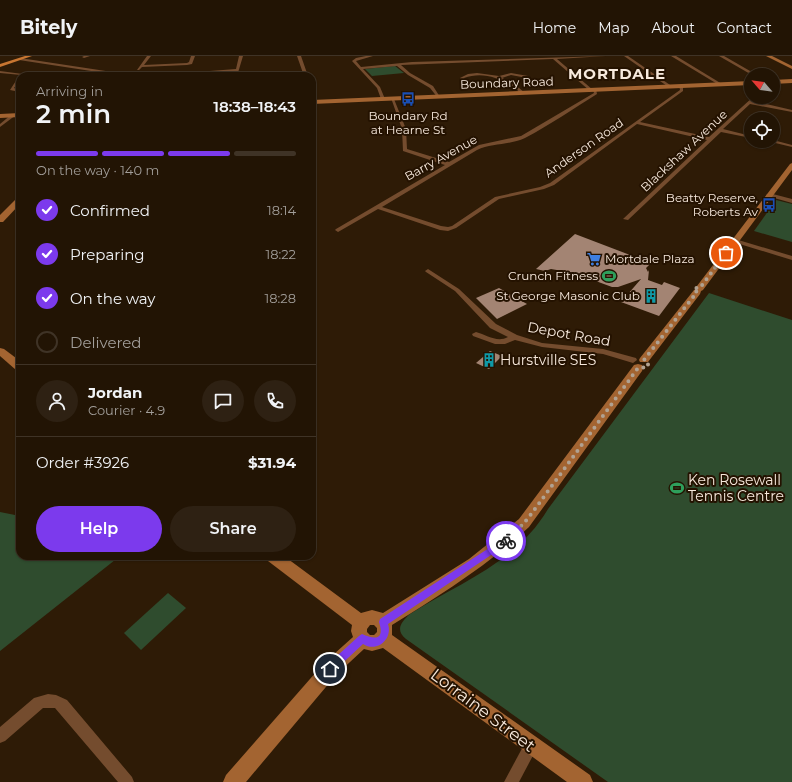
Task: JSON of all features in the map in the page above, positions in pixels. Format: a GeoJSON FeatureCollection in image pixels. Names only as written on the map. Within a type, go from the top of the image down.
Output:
{"type":"FeatureCollection","features":[{"type":"Feature","properties":{"kind":"main road"},"geometry":{"type":"LineString","coordinates":[[0,65],[30,56]]}},
{"type":"Feature","properties":{"kind":"street"},"geometry":{"type":"LineString","coordinates":[[135,72],[149,56]]}},
{"type":"Feature","properties":{"kind":"street"},"geometry":{"type":"LineString","coordinates":[[141,66],[191,63],[193,56]]}},
{"type":"Feature","properties":{"kind":"street"},"geometry":{"type":"LineString","coordinates":[[207,72],[237,70],[241,56]]}},
{"type":"Feature","properties":{"kind":"street"},"geometry":{"type":"LineString","coordinates":[[299,56],[305,72]]}},
{"type":"Feature","properties":{"kind":"street"},"geometry":{"type":"LineString","coordinates":[[372,56],[354,60],[379,88],[383,99]]}},
{"type":"Feature","properties":{"kind":"street"},"geometry":{"type":"LineString","coordinates":[[533,56],[540,58]]}},
{"type":"Feature","properties":{"kind":"street"},"geometry":{"type":"LineString","coordinates":[[360,68],[398,64],[604,56]]}},
{"type":"Feature","properties":{"kind":"street"},"geometry":{"type":"LineString","coordinates":[[626,56],[671,87]]}},
{"type":"Feature","properties":{"kind":"street"},"geometry":{"type":"LineString","coordinates":[[673,56],[720,84]]}},
{"type":"Feature","properties":{"kind":"street"},"geometry":{"type":"LineString","coordinates":[[721,56],[744,69]]}},
{"type":"Feature","properties":{"kind":"street"},"geometry":{"type":"LineString","coordinates":[[768,56],[792,68]]}},
{"type":"Feature","properties":{"kind":"street"},"geometry":{"type":"LineString","coordinates":[[22,58],[102,72]]}},
{"type":"Feature","properties":{"kind":"street"},"geometry":{"type":"LineString","coordinates":[[554,58],[593,90]]}},
{"type":"Feature","properties":{"kind":"street"},"geometry":{"type":"LineString","coordinates":[[398,64],[409,74],[431,86],[438,97]]}},
{"type":"Feature","properties":{"kind":"street"},"geometry":{"type":"LineString","coordinates":[[0,72],[16,75]]}},
{"type":"Feature","properties":{"kind":"street"},"geometry":{"type":"LineString","coordinates":[[500,77],[514,73],[527,77]]}},
{"type":"Feature","properties":{"kind":"street"},"geometry":{"type":"LineString","coordinates":[[465,82],[463,78],[471,75],[500,77],[513,83],[523,93]]}},
{"type":"Feature","properties":{"kind":"street"},"geometry":{"type":"LineString","coordinates":[[780,82],[792,81]]}},
{"type":"Feature","properties":{"kind":"street"},"geometry":{"type":"LineString","coordinates":[[16,82],[11,89],[16,91]]}},
{"type":"Feature","properties":{"kind":"street","name":"Boundary Road"},"geometry":{"type":"LineString","coordinates":[[316,102],[744,83]]}},
{"type":"Feature","properties":{"kind":"street","name":"Anderson Road"},"geometry":{"type":"LineString","coordinates":[[377,207],[440,228],[450,229],[496,198],[542,188],[552,184],[682,90],[680,86]]}},
{"type":"Feature","properties":{"kind":"street","name":"Barry Avenue"},"geometry":{"type":"LineString","coordinates":[[338,230],[481,146],[523,137],[596,93],[593,90]]}},
{"type":"Feature","properties":{"kind":"street"},"geometry":{"type":"LineString","coordinates":[[392,99],[404,130],[405,150],[448,164]]}},
{"type":"Feature","properties":{"kind":"street","name":"Blackshaw Avenue"},"geometry":{"type":"LineString","coordinates":[[626,219],[747,104]]}},
{"type":"Feature","properties":{"kind":"street"},"geometry":{"type":"LineString","coordinates":[[759,104],[792,111]]}},
{"type":"Feature","properties":{"kind":"street"},"geometry":{"type":"LineString","coordinates":[[0,116],[16,115]]}},
{"type":"Feature","properties":{"kind":"street"},"geometry":{"type":"LineString","coordinates":[[0,126],[16,116]]}},
{"type":"Feature","properties":{"kind":"street"},"geometry":{"type":"LineString","coordinates":[[637,123],[710,139]]}},
{"type":"Feature","properties":{"kind":"street"},"geometry":{"type":"LineString","coordinates":[[720,130],[744,135]]}},
{"type":"Feature","properties":{"kind":"street"},"geometry":{"type":"LineString","coordinates":[[780,143],[792,146]]}},
{"type":"Feature","properties":{"kind":"street"},"geometry":{"type":"LineString","coordinates":[[278,560],[362,631],[369,643],[373,643],[383,630],[487,555],[524,523],[639,363],[698,290],[792,166]]}},
{"type":"Feature","properties":{"kind":"street"},"geometry":{"type":"LineString","coordinates":[[769,195],[792,201]]}},
{"type":"Feature","properties":{"kind":"street"},"geometry":{"type":"LineString","coordinates":[[0,220],[16,204]]}},
{"type":"Feature","properties":{"kind":"street"},"geometry":{"type":"LineString","coordinates":[[735,241],[792,258]]}},
{"type":"Feature","properties":{"kind":"street","name":"Depot Road"},"geometry":{"type":"LineString","coordinates":[[428,271],[457,290],[493,326],[514,338],[542,345],[603,352],[639,363]]}},
{"type":"Feature","properties":{"kind":"street"},"geometry":{"type":"LineString","coordinates":[[476,334],[489,340],[505,342],[514,338]]}},
{"type":"Feature","properties":{"kind":"street"},"geometry":{"type":"LineString","coordinates":[[0,351],[16,365]]}},
{"type":"Feature","properties":{"kind":"street"},"geometry":{"type":"LineString","coordinates":[[234,782],[372,618],[383,630]]}},
{"type":"Feature","properties":{"kind":"street","name":"Lorraine Street"},"geometry":{"type":"LineString","coordinates":[[383,630],[416,660],[531,746],[583,782]]}},
{"type":"Feature","properties":{"kind":"street"},"geometry":{"type":"LineString","coordinates":[[0,736],[39,703],[45,701],[55,701],[64,708],[127,782]]}},
{"type":"Feature","properties":{"kind":"street"},"geometry":{"type":"LineString","coordinates":[[511,782],[531,746]]}},
{"type":"Feature","properties":{"kind":"green space"},"geometry":{"type":"Polygon","coordinates":[[[395,66],[404,73],[372,76],[365,69],[395,66]]]}},
{"type":"Feature","properties":{"kind":"green space"},"geometry":{"type":"Polygon","coordinates":[[[776,200],[792,204],[792,242],[754,231],[776,200]]]}},
{"type":"Feature","properties":{"kind":"green space"},"geometry":{"type":"Polygon","coordinates":[[[709,293],[792,320],[792,782],[608,782],[406,639],[401,632],[400,626],[410,614],[486,570],[503,558],[520,544],[535,528],[709,293]]]}},
{"type":"Feature","properties":{"kind":"green space"},"geometry":{"type":"Polygon","coordinates":[[[0,512],[16,515],[16,560],[115,560],[0,651],[0,512]]]}},
{"type":"Feature","properties":{"kind":"green space"},"geometry":{"type":"Polygon","coordinates":[[[168,593],[186,608],[141,650],[124,633],[168,593]]]}},
{"type":"Feature","properties":{"kind":"building","name":"Mortdale Plaza"},"geometry":{"type":"Polygon","coordinates":[[[575,234],[651,263],[646,268],[648,272],[649,270],[648,280],[662,285],[664,282],[680,288],[659,316],[621,302],[641,279],[618,287],[612,287],[574,273],[551,269],[545,271],[536,269],[575,234]]]}},
{"type":"Feature","properties":{"kind":"building"},"geometry":{"type":"Polygon","coordinates":[[[499,288],[527,304],[497,319],[476,298],[499,288]]]}},
{"type":"Feature","properties":{"kind":"building","name":"Hurstville SES"},"geometry":{"type":"Polygon","coordinates":[[[490,351],[502,356],[489,369],[476,363],[490,351]]]}},
{"type":"Feature","properties":{"kind":"way so far"},"geometry":{"type":"LineString","coordinates":[[506,541],[532,513],[638,368],[644,369],[649,366],[649,364],[644,360],[697,292],[693,290],[694,288],[700,288],[726,253]]}},
{"type":"Feature","properties":{"kind":"place","name":"Boundary Rd at Hearne St"},"geometry":{"type":"Point","coordinates":[408,99]}},
{"type":"Feature","properties":{"kind":"place","name":"Beatty Reserve, Roberts Av"},"geometry":{"type":"Point","coordinates":[769,205]}},
{"type":"Feature","properties":{"kind":"place","name":"Mortdale Plaza"},"geometry":{"type":"Point","coordinates":[594,259]}},
{"type":"Feature","properties":{"kind":"place","name":"Crunch Fitness"},"geometry":{"type":"Point","coordinates":[609,276]}},
{"type":"Feature","properties":{"kind":"place","name":"St George Masonic Club"},"geometry":{"type":"Point","coordinates":[651,296]}},
{"type":"Feature","properties":{"kind":"place","name":"Hurstville SES"},"geometry":{"type":"Point","coordinates":[489,360]}},
{"type":"Feature","properties":{"kind":"place","name":"Ken Rosewall Tennis Centre"},"geometry":{"type":"Point","coordinates":[677,488]}},
{"type":"Feature","properties":{"kind":"district","name":"MORTDALE"},"geometry":{"type":"Point","coordinates":[617,74]}},
{"type":"Feature","properties":{"kind":"route"},"geometry":{"type":"LineString","coordinates":[[330,669],[362,639],[369,643],[373,643],[383,638],[386,630],[383,622],[487,555],[506,541]]}}]}
